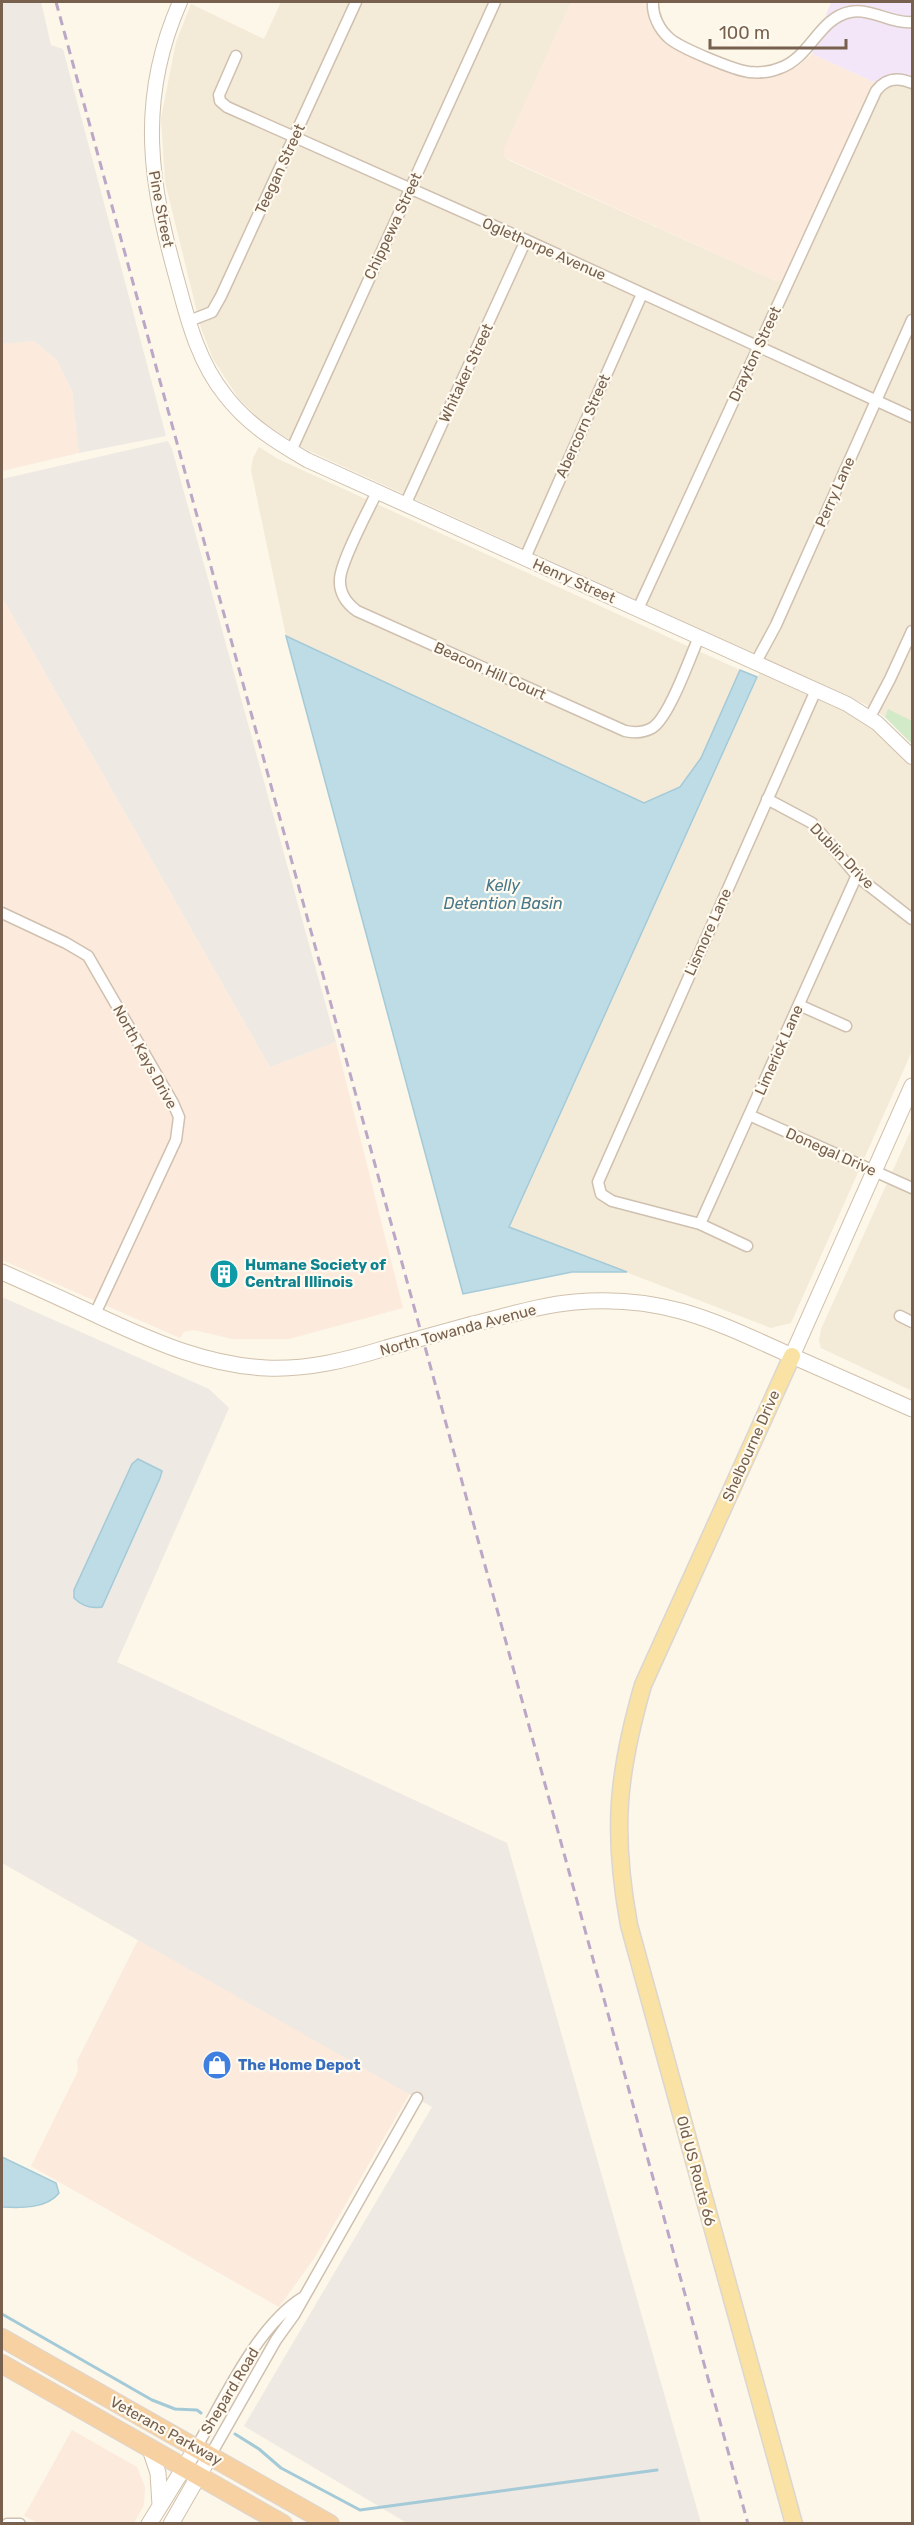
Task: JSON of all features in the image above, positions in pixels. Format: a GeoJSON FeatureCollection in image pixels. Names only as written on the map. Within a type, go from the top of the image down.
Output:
{"type":"FeatureCollection","features":[{"type":"Feature","properties":{"kind":"highway","name":"Veterans Parkway"},"geometry":{"type":"LineString","coordinates":[[2,2338],[330,2523]]}},
{"type":"Feature","properties":{"kind":"highway","name":"Veterans Parkway"},"geometry":{"type":"LineString","coordinates":[[2,2364],[284,2523]]}},
{"type":"Feature","properties":{"kind":"main road","name":"Shelbourne Drive"},"geometry":{"type":"LineString","coordinates":[[618,1815],[625,1754],[643,1685],[912,1086]]}},
{"type":"Feature","properties":{"kind":"main road","name":"North Towanda Avenue"},"geometry":{"type":"LineString","coordinates":[[2,1272],[185,1353],[233,1365],[294,1368],[354,1358],[472,1324],[555,1305],[593,1301],[632,1302],[673,1307],[698,1315],[912,1409]]}},
{"type":"Feature","properties":{"kind":"main road","name":"Old US Route 66"},"geometry":{"type":"LineString","coordinates":[[618,1815],[621,1874],[629,1925],[794,2523]]}},
{"type":"Feature","properties":{"kind":"main road"},"geometry":{"type":"LineString","coordinates":[[150,2449],[158,2473],[160,2505]]}},
{"type":"Feature","properties":{"kind":"main road","name":"Shepard Road"},"geometry":{"type":"LineString","coordinates":[[171,2523],[191,2472],[203,2452]]}},
{"type":"Feature","properties":{"kind":"main road","name":"Shepard Road"},"geometry":{"type":"LineString","coordinates":[[149,2523],[160,2505],[191,2472]]}},
{"type":"Feature","properties":{"kind":"street","name":"Pine Street"},"geometry":{"type":"LineString","coordinates":[[180,2],[160,55],[153,103],[151,152],[158,209],[189,321],[209,371],[234,407]]}},
{"type":"Feature","properties":{"kind":"street","name":"Teegan Street"},"geometry":{"type":"LineString","coordinates":[[189,321],[212,312],[221,297],[356,2]]}},
{"type":"Feature","properties":{"kind":"street","name":"Chippewa Street"},"geometry":{"type":"LineString","coordinates":[[291,451],[495,2]]}},
{"type":"Feature","properties":{"kind":"street"},"geometry":{"type":"LineString","coordinates":[[652,2],[656,20],[667,36],[726,65],[751,72],[780,69],[804,54],[830,22],[847,13],[861,11],[899,22],[912,22]]}},
{"type":"Feature","properties":{"kind":"street","name":"Oglethorpe Avenue"},"geometry":{"type":"LineString","coordinates":[[236,56],[220,93],[220,101],[227,107],[526,240],[912,417]]}},
{"type":"Feature","properties":{"kind":"street","name":"Drayton Street"},"geometry":{"type":"LineString","coordinates":[[638,609],[872,99],[882,83],[890,80],[912,83]]}},
{"type":"Feature","properties":{"kind":"street","name":"Whitaker Street"},"geometry":{"type":"LineString","coordinates":[[405,505],[526,240]]}},
{"type":"Feature","properties":{"kind":"street","name":"Abercorn Street"},"geometry":{"type":"LineString","coordinates":[[525,558],[642,294]]}},
{"type":"Feature","properties":{"kind":"street","name":"Perry Lane"},"geometry":{"type":"LineString","coordinates":[[756,663],[776,625],[912,320]]}},
{"type":"Feature","properties":{"kind":"street","name":"Henry Street"},"geometry":{"type":"LineString","coordinates":[[234,407],[255,427],[291,451],[376,492],[816,690],[870,717],[898,741],[912,757]]}},
{"type":"Feature","properties":{"kind":"street","name":"Beacon Hill Court"},"geometry":{"type":"LineString","coordinates":[[376,492],[341,572],[341,591],[357,611],[634,733],[652,728],[664,716],[699,637]]}},
{"type":"Feature","properties":{"kind":"street"},"geometry":{"type":"LineString","coordinates":[[870,717],[891,679],[912,631]]}},
{"type":"Feature","properties":{"kind":"street","name":"Lismore Lane"},"geometry":{"type":"LineString","coordinates":[[700,1224],[606,1199],[598,1188],[599,1175],[816,690]]}},
{"type":"Feature","properties":{"kind":"street","name":"Dublin Drive"},"geometry":{"type":"LineString","coordinates":[[767,800],[812,823],[857,875],[912,919]]}},
{"type":"Feature","properties":{"kind":"street","name":"Limerick Lane"},"geometry":{"type":"LineString","coordinates":[[700,1224],[857,875]]}},
{"type":"Feature","properties":{"kind":"street","name":"North Kays Drive"},"geometry":{"type":"LineString","coordinates":[[2,913],[66,942],[88,956],[173,1104],[178,1117],[176,1140],[95,1314]]}},
{"type":"Feature","properties":{"kind":"street"},"geometry":{"type":"LineString","coordinates":[[799,1005],[846,1026]]}},
{"type":"Feature","properties":{"kind":"street","name":"Donegal Drive"},"geometry":{"type":"LineString","coordinates":[[749,1115],[912,1188]]}},
{"type":"Feature","properties":{"kind":"street"},"geometry":{"type":"LineString","coordinates":[[700,1224],[747,1246]]}},
{"type":"Feature","properties":{"kind":"street"},"geometry":{"type":"LineString","coordinates":[[900,1316],[912,1322]]}},
{"type":"Feature","properties":{"kind":"street","name":"Shepard Road"},"geometry":{"type":"LineString","coordinates":[[203,2452],[294,2315],[417,2098]]}},
{"type":"Feature","properties":{"kind":"street","name":"Shepard Road"},"geometry":{"type":"LineString","coordinates":[[203,2452],[255,2348],[285,2308],[302,2298]]}},
{"type":"Feature","properties":{"kind":"street"},"geometry":{"type":"LineString","coordinates":[[7,2523],[20,2523]]}},
{"type":"Feature","properties":{"kind":"shaded area"},"geometry":{"type":"Polygon","coordinates":[[[2,2],[41,2],[51,45],[63,49],[166,436],[79,453],[72,391],[57,360],[34,341],[2,344],[2,2]]]}},
{"type":"Feature","properties":{"kind":"shaded area"},"geometry":{"type":"Polygon","coordinates":[[[281,2],[571,2],[505,148],[504,156],[510,161],[776,281],[782,280],[865,98],[876,83],[884,77],[902,73],[912,76],[912,744],[885,717],[867,705],[305,449],[263,423],[239,399],[213,359],[201,328],[165,182],[161,118],[176,42],[191,4],[264,39],[281,2]]]}},
{"type":"Feature","properties":{"kind":"shaded area"},"geometry":{"type":"Polygon","coordinates":[[[571,2],[645,2],[650,24],[659,35],[712,63],[774,74],[797,67],[812,54],[876,83],[865,98],[782,280],[776,281],[504,156],[504,148],[571,2]]]}},
{"type":"Feature","properties":{"kind":"shaded area"},"geometry":{"type":"Polygon","coordinates":[[[831,2],[912,2],[912,76],[893,74],[876,83],[812,54],[831,2]]]}},
{"type":"Feature","properties":{"kind":"shaded area"},"geometry":{"type":"Polygon","coordinates":[[[34,341],[57,360],[72,391],[79,453],[2,471],[2,344],[34,341]]]}},
{"type":"Feature","properties":{"kind":"shaded area"},"geometry":{"type":"Polygon","coordinates":[[[168,441],[336,1042],[270,1067],[2,597],[2,479],[168,441]]]}},
{"type":"Feature","properties":{"kind":"shaded area"},"geometry":{"type":"Polygon","coordinates":[[[259,447],[278,459],[740,670],[701,758],[680,788],[644,803],[286,636],[251,470],[253,458],[259,447]]]}},
{"type":"Feature","properties":{"kind":"shaded area"},"geometry":{"type":"Polygon","coordinates":[[[2,597],[270,1067],[336,1042],[403,1308],[289,1339],[232,1339],[194,1330],[184,1332],[180,1338],[2,1260],[2,597]]]}},
{"type":"Feature","properties":{"kind":"shaded area"},"geometry":{"type":"Polygon","coordinates":[[[760,672],[850,713],[891,744],[912,767],[912,1051],[791,1323],[771,1328],[509,1227],[760,672]]]}},
{"type":"Feature","properties":{"kind":"shaded area"},"geometry":{"type":"Polygon","coordinates":[[[912,1128],[912,1391],[821,1348],[819,1341],[821,1329],[912,1128]]]}},
{"type":"Feature","properties":{"kind":"shaded area"},"geometry":{"type":"Polygon","coordinates":[[[2,1297],[209,1389],[229,1408],[117,1662],[507,1843],[701,2523],[407,2523],[244,2426],[432,2107],[2,1863],[2,1297]]]}},
{"type":"Feature","properties":{"kind":"shaded area"},"geometry":{"type":"Polygon","coordinates":[[[138,1940],[410,2093],[315,2257],[279,2307],[31,2166],[78,2071],[77,2061],[138,1940]]]}},
{"type":"Feature","properties":{"kind":"shaded area"},"geometry":{"type":"Polygon","coordinates":[[[72,2430],[137,2467],[145,2487],[144,2505],[134,2523],[38,2523],[24,2516],[72,2430]]]}},
{"type":"Feature","properties":{"kind":"green space"},"geometry":{"type":"Polygon","coordinates":[[[888,709],[912,721],[912,744],[885,717],[888,709]]]}},
{"type":"Feature","properties":{"kind":"water","name":"Kelly Detention Basin"},"geometry":{"type":"Polygon","coordinates":[[[286,636],[644,803],[680,787],[701,758],[740,670],[757,677],[509,1227],[627,1272],[572,1272],[463,1294],[286,636]]]}},
{"type":"Feature","properties":{"kind":"water"},"geometry":{"type":"Polygon","coordinates":[[[138,1459],[162,1471],[160,1478],[102,1607],[87,1606],[74,1598],[74,1590],[132,1464],[138,1459]]]}},
{"type":"Feature","properties":{"kind":"water"},"geometry":{"type":"Polygon","coordinates":[[[2,2157],[56,2183],[59,2193],[40,2205],[2,2207],[2,2157]]]}},
{"type":"Feature","properties":{"kind":"waterway"},"geometry":{"type":"LineString","coordinates":[[2,2314],[152,2400],[175,2409],[197,2410],[201,2413]]}},
{"type":"Feature","properties":{"kind":"waterway"},"geometry":{"type":"LineString","coordinates":[[235,2434],[259,2449],[281,2468],[360,2510],[657,2470]]}},
{"type":"Feature","properties":{"kind":"railway"},"geometry":{"type":"LineString","coordinates":[[56,2],[748,2524]]}},
{"type":"Feature","properties":{"kind":"place","name":"Humane Society of Central Illinois"},"geometry":{"type":"Point","coordinates":[224,1274]}},
{"type":"Feature","properties":{"kind":"place","name":"The Home Depot"},"geometry":{"type":"Point","coordinates":[217,2065]}}]}
